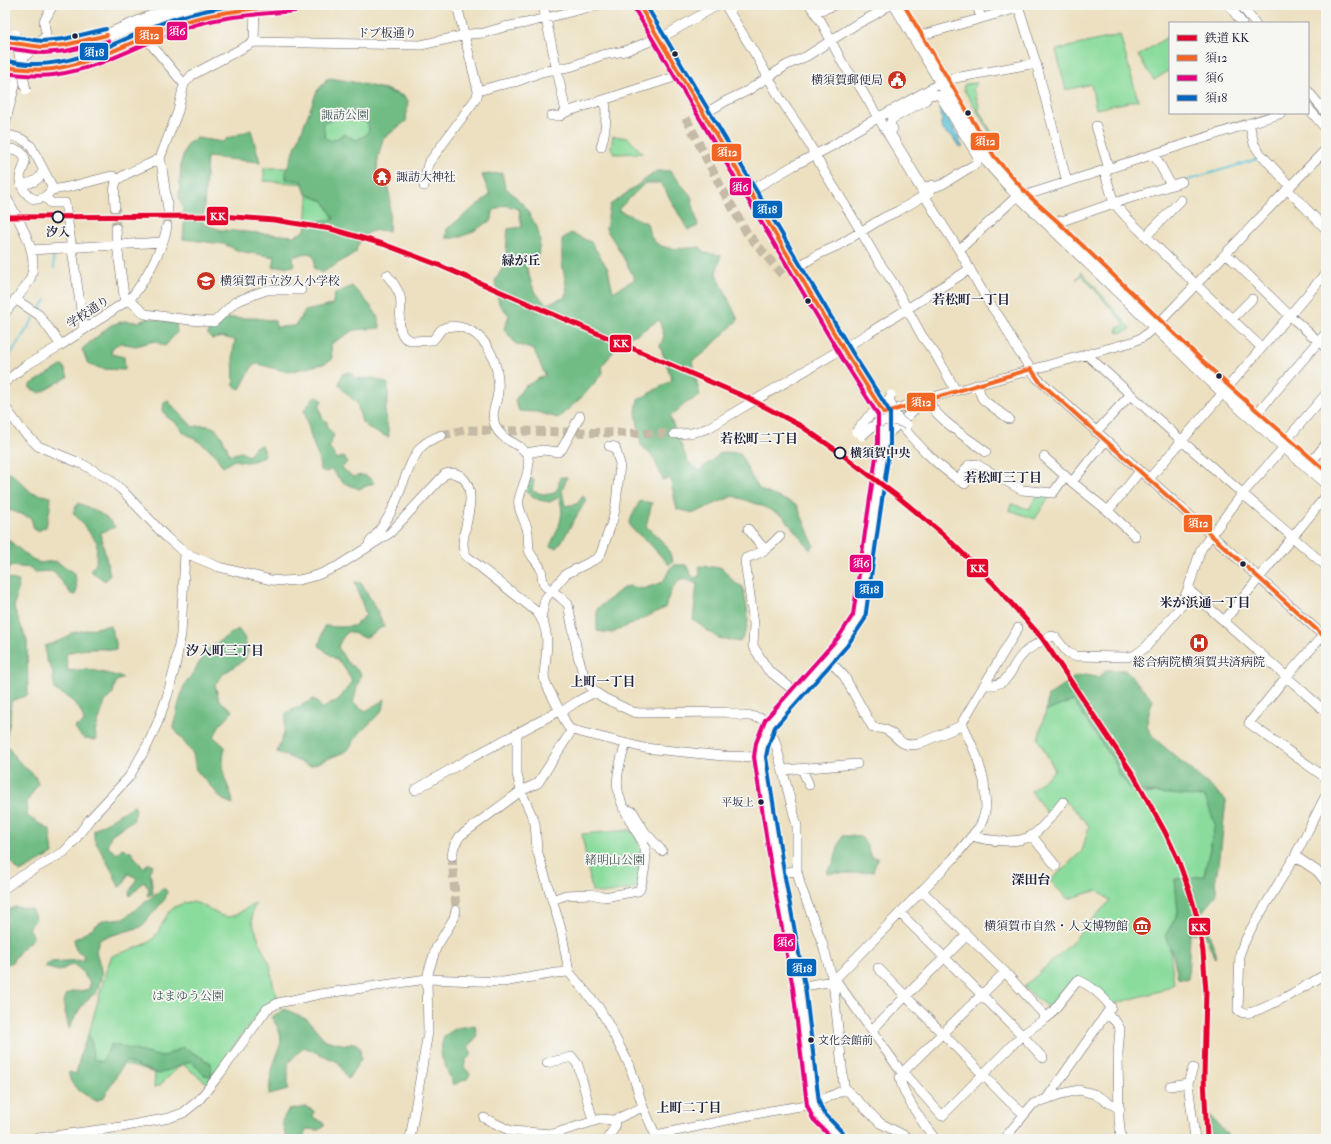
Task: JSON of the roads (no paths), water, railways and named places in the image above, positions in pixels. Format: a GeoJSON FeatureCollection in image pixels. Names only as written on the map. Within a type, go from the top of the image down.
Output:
{"type":"FeatureCollection","features":[{"type":"Feature","properties":{"kind":"highway"},"geometry":{"type":"LineString","coordinates":[[5,42],[25,46],[42,47],[65,45],[104,37],[140,22],[194,5]]}},
{"type":"Feature","properties":{"kind":"highway"},"geometry":{"type":"LineString","coordinates":[[5,67],[20,66],[39,71],[66,67],[107,54],[145,37],[186,22],[219,13],[255,8],[295,5]]}},
{"type":"Feature","properties":{"kind":"highway"},"geometry":{"type":"LineString","coordinates":[[895,5],[989,162],[1226,389],[1286,442],[1326,472]]}},
{"type":"Feature","properties":{"kind":"highway"},"geometry":{"type":"LineString","coordinates":[[904,5],[922,35],[944,86],[1024,196],[1057,221],[1158,324]]}},
{"type":"Feature","properties":{"kind":"highway"},"geometry":{"type":"LineString","coordinates":[[1226,389],[1258,412],[1326,482]]}},
{"type":"Feature","properties":{"kind":"main road"},"geometry":{"type":"LineString","coordinates":[[639,5],[843,348],[881,417],[884,443],[859,617],[843,642],[770,725],[762,745],[760,757],[798,987],[813,1104],[818,1115],[841,1139]]}},
{"type":"Feature","properties":{"kind":"street"},"geometry":{"type":"LineString","coordinates":[[5,76],[20,66],[46,36],[44,21],[53,5]]}},
{"type":"Feature","properties":{"kind":"street"},"geometry":{"type":"LineString","coordinates":[[424,186],[428,164],[476,97],[478,91],[457,5]]}},
{"type":"Feature","properties":{"kind":"street"},"geometry":{"type":"LineString","coordinates":[[543,5],[566,112]]}},
{"type":"Feature","properties":{"kind":"street","name":"ドブ板通り"},"geometry":{"type":"LineString","coordinates":[[184,84],[192,76],[254,42],[421,45],[484,33],[598,5]]}},
{"type":"Feature","properties":{"kind":"street"},"geometry":{"type":"LineString","coordinates":[[478,91],[518,81],[541,72],[573,66],[602,55],[625,51],[683,26],[705,11],[718,5]]}},
{"type":"Feature","properties":{"kind":"street"},"geometry":{"type":"LineString","coordinates":[[725,5],[781,100],[802,131],[825,174],[861,231],[922,336],[939,360],[956,391]]}},
{"type":"Feature","properties":{"kind":"street"},"geometry":{"type":"LineString","coordinates":[[704,114],[769,78],[886,7],[895,5]]}},
{"type":"Feature","properties":{"kind":"street"},"geometry":{"type":"LineString","coordinates":[[977,5],[981,18]]}},
{"type":"Feature","properties":{"kind":"street"},"geometry":{"type":"LineString","coordinates":[[1229,5],[1241,22]]}},
{"type":"Feature","properties":{"kind":"street"},"geometry":{"type":"LineString","coordinates":[[1241,5],[1254,22]]}},
{"type":"Feature","properties":{"kind":"street"},"geometry":{"type":"LineString","coordinates":[[833,6],[813,8],[843,64],[860,87],[942,225],[959,250],[989,303],[1002,321],[1017,349],[1040,382],[1325,635],[1287,676],[1250,723],[1326,778]]}},
{"type":"Feature","properties":{"kind":"street"},"geometry":{"type":"LineString","coordinates":[[922,35],[1018,6],[1036,63],[1067,182]]}},
{"type":"Feature","properties":{"kind":"street"},"geometry":{"type":"LineString","coordinates":[[254,42],[255,8]]}},
{"type":"Feature","properties":{"kind":"street"},"geometry":{"type":"LineString","coordinates":[[115,207],[115,187],[117,180],[122,176],[154,163],[160,158],[178,111],[184,84],[145,37],[140,22]]}},
{"type":"Feature","properties":{"kind":"street"},"geometry":{"type":"LineString","coordinates":[[15,34],[20,66],[26,90]]}},
{"type":"Feature","properties":{"kind":"street"},"geometry":{"type":"LineString","coordinates":[[5,124],[25,46]]}},
{"type":"Feature","properties":{"kind":"street"},"geometry":{"type":"LineString","coordinates":[[750,192],[793,166],[838,142],[856,130],[944,86],[1036,63]]}},
{"type":"Feature","properties":{"kind":"street"},"geometry":{"type":"LineString","coordinates":[[552,116],[560,116],[566,112],[681,75]]}},
{"type":"Feature","properties":{"kind":"street"},"geometry":{"type":"LineString","coordinates":[[944,86],[977,155],[977,163],[942,184],[932,188],[932,185],[922,186],[889,131],[893,129],[890,124],[892,119],[926,100],[925,98],[944,86]]}},
{"type":"Feature","properties":{"kind":"street"},"geometry":{"type":"LineString","coordinates":[[1309,92],[1326,113]]}},
{"type":"Feature","properties":{"kind":"street"},"geometry":{"type":"LineString","coordinates":[[601,147],[607,116],[605,100]]}},
{"type":"Feature","properties":{"kind":"street"},"geometry":{"type":"LineString","coordinates":[[1309,109],[1326,129]]}},
{"type":"Feature","properties":{"kind":"street"},"geometry":{"type":"LineString","coordinates":[[959,250],[1014,199],[1279,114]]}},
{"type":"Feature","properties":{"kind":"street"},"geometry":{"type":"LineString","coordinates":[[1249,124],[1254,144],[1259,152],[1326,229]]}},
{"type":"Feature","properties":{"kind":"street"},"geometry":{"type":"LineString","coordinates":[[1096,126],[1114,203],[1127,218],[1147,235],[1261,347]]}},
{"type":"Feature","properties":{"kind":"street"},"geometry":{"type":"LineString","coordinates":[[5,134],[27,141],[51,184],[48,194],[51,203],[65,203],[84,329]]}},
{"type":"Feature","properties":{"kind":"street"},"geometry":{"type":"LineString","coordinates":[[5,149],[16,150],[24,155],[26,161],[20,174],[20,182],[31,198],[38,200],[48,194],[97,179],[113,176],[117,180]]}},
{"type":"Feature","properties":{"kind":"street"},"geometry":{"type":"LineString","coordinates":[[1106,440],[1053,493],[1022,490],[976,464],[970,465],[961,482],[926,452],[895,414],[890,397],[871,415],[859,434],[868,429],[881,417],[926,399],[1137,340],[1143,337],[1158,324],[1326,149]]}},
{"type":"Feature","properties":{"kind":"street"},"geometry":{"type":"LineString","coordinates":[[1154,154],[1171,184]]}},
{"type":"Feature","properties":{"kind":"street"},"geometry":{"type":"LineString","coordinates":[[160,158],[168,210]]}},
{"type":"Feature","properties":{"kind":"street"},"geometry":{"type":"LineString","coordinates":[[796,268],[989,162]]}},
{"type":"Feature","properties":{"kind":"street"},"geometry":{"type":"LineString","coordinates":[[20,179],[24,184],[31,183],[40,178],[43,170]]}},
{"type":"Feature","properties":{"kind":"street"},"geometry":{"type":"LineString","coordinates":[[1057,221],[1064,220],[1171,184],[1182,182]]}},
{"type":"Feature","properties":{"kind":"street"},"geometry":{"type":"LineString","coordinates":[[5,313],[26,286],[32,274],[33,261],[31,250],[24,232],[6,197]]}},
{"type":"Feature","properties":{"kind":"street"},"geometry":{"type":"LineString","coordinates":[[1147,235],[1181,200]]}},
{"type":"Feature","properties":{"kind":"street","name":"学校通り"},"geometry":{"type":"LineString","coordinates":[[5,382],[25,366],[61,345],[127,301],[142,282],[163,242],[167,226]]}},
{"type":"Feature","properties":{"kind":"street"},"geometry":{"type":"LineString","coordinates":[[116,228],[117,245],[127,301],[145,314],[214,322],[235,302],[258,293],[267,290],[301,290]]}},
{"type":"Feature","properties":{"kind":"street"},"geometry":{"type":"LineString","coordinates":[[31,250],[163,242]]}},
{"type":"Feature","properties":{"kind":"street"},"geometry":{"type":"LineString","coordinates":[[1226,253],[1289,315],[1322,344]]}},
{"type":"Feature","properties":{"kind":"street"},"geometry":{"type":"LineString","coordinates":[[674,434],[688,434],[699,432],[708,428],[843,348],[970,269]]}},
{"type":"Feature","properties":{"kind":"street"},"geometry":{"type":"LineString","coordinates":[[1149,479],[1326,273]]}},
{"type":"Feature","properties":{"kind":"street"},"geometry":{"type":"LineString","coordinates":[[387,275],[400,296],[399,328],[405,338],[412,341],[433,340],[445,327],[450,326],[465,328],[477,334],[490,350],[494,360],[498,384],[498,393],[493,410],[496,427],[502,436],[524,450],[527,453],[529,460],[527,475],[518,500],[527,528],[529,550],[541,569],[542,580],[546,587],[552,590],[568,604],[578,656],[584,676],[595,692],[633,712],[726,712],[750,716],[770,725],[797,826],[797,871],[801,887],[822,942],[834,980],[844,1086],[880,1123],[911,1139]]}},
{"type":"Feature","properties":{"kind":"street"},"geometry":{"type":"LineString","coordinates":[[15,299],[39,315],[61,345]]}},
{"type":"Feature","properties":{"kind":"street"},"geometry":{"type":"LineString","coordinates":[[1232,319],[1252,299]]}},
{"type":"Feature","properties":{"kind":"street"},"geometry":{"type":"LineString","coordinates":[[1258,412],[1322,344],[1326,333]]}},
{"type":"Feature","properties":{"kind":"street"},"geometry":{"type":"LineString","coordinates":[[1086,354],[1326,566]]}},
{"type":"Feature","properties":{"kind":"street"},"geometry":{"type":"LineString","coordinates":[[977,385],[982,398],[1009,420]]}},
{"type":"Feature","properties":{"kind":"street"},"geometry":{"type":"LineString","coordinates":[[1096,432],[1131,394]]}},
{"type":"Feature","properties":{"kind":"street"},"geometry":{"type":"LineString","coordinates":[[984,685],[991,686],[1005,681],[1021,656],[1032,647],[1052,636],[1074,656],[1127,657],[1135,655],[1146,647],[1181,606],[1188,589],[1200,549],[1243,493],[1326,394]]}},
{"type":"Feature","properties":{"kind":"street"},"geometry":{"type":"LineString","coordinates":[[884,443],[891,431],[903,424],[926,399]]}},
{"type":"Feature","properties":{"kind":"street"},"geometry":{"type":"LineString","coordinates":[[926,399],[932,408],[946,422],[986,452]]}},
{"type":"Feature","properties":{"kind":"street"},"geometry":{"type":"LineString","coordinates":[[5,407],[21,429],[38,446],[82,464],[109,479],[122,490],[166,537],[185,553],[219,567],[283,581],[299,580],[318,575],[338,566],[390,532],[445,474],[456,473],[465,480],[470,491],[470,503],[463,543],[465,555],[537,612],[545,624],[547,634],[544,675],[545,682],[568,727],[572,730],[644,748],[723,756],[760,757]]}},
{"type":"Feature","properties":{"kind":"street"},"geometry":{"type":"LineString","coordinates":[[871,415],[903,424]]}},
{"type":"Feature","properties":{"kind":"street"},"geometry":{"type":"LineString","coordinates":[[527,453],[543,450],[558,452],[562,449],[580,416]]}},
{"type":"Feature","properties":{"kind":"street"},"geometry":{"type":"LineString","coordinates":[[365,549],[380,530],[392,509],[413,458],[421,448],[432,439],[442,435]]}},
{"type":"Feature","properties":{"kind":"street"},"geometry":{"type":"LineString","coordinates":[[1312,460],[1326,444]]}},
{"type":"Feature","properties":{"kind":"street"},"geometry":{"type":"LineString","coordinates":[[541,618],[545,599],[566,574],[598,558],[601,553],[613,519],[620,464],[615,447],[609,446]]}},
{"type":"Feature","properties":{"kind":"street"},"geometry":{"type":"LineString","coordinates":[[1044,457],[1136,536]]}},
{"type":"Feature","properties":{"kind":"street"},"geometry":{"type":"LineString","coordinates":[[1108,511],[1140,471]]}},
{"type":"Feature","properties":{"kind":"street"},"geometry":{"type":"LineString","coordinates":[[1224,620],[1326,496]]}},
{"type":"Feature","properties":{"kind":"street"},"geometry":{"type":"LineString","coordinates":[[748,529],[765,550]]}},
{"type":"Feature","properties":{"kind":"street"},"geometry":{"type":"LineString","coordinates":[[780,536],[770,547],[757,555],[746,558],[745,561],[754,624],[753,646],[768,670],[797,693]]}},
{"type":"Feature","properties":{"kind":"street"},"geometry":{"type":"LineString","coordinates":[[5,888],[20,877],[64,852],[90,819],[128,777],[148,744],[157,724],[175,667],[181,634],[185,553]]}},
{"type":"Feature","properties":{"kind":"street"},"geometry":{"type":"LineString","coordinates":[[1188,589],[1326,712]]}},
{"type":"Feature","properties":{"kind":"street"},"geometry":{"type":"LineString","coordinates":[[798,987],[834,980],[953,859],[973,836],[983,819],[986,808],[985,790],[977,757],[963,725],[984,685],[1018,628]]}},
{"type":"Feature","properties":{"kind":"street"},"geometry":{"type":"LineString","coordinates":[[828,659],[844,676],[873,728],[885,729],[899,741],[910,746],[963,725]]}},
{"type":"Feature","properties":{"kind":"street"},"geometry":{"type":"LineString","coordinates":[[416,790],[465,761],[560,712],[595,692]]}},
{"type":"Feature","properties":{"kind":"street"},"geometry":{"type":"LineString","coordinates":[[452,856],[454,846],[460,836],[521,791],[538,783],[572,730]]}},
{"type":"Feature","properties":{"kind":"street"},"geometry":{"type":"LineString","coordinates":[[517,734],[517,774],[521,791],[535,823],[537,850],[561,929],[569,972],[599,1008],[606,1020],[630,1066],[643,1106],[655,1134],[813,1104],[846,1089]]}},
{"type":"Feature","properties":{"kind":"street"},"geometry":{"type":"LineString","coordinates":[[552,900],[566,895],[591,894],[604,897],[638,891],[640,889],[645,870],[646,849],[623,808],[617,781],[620,761],[626,744]]}},
{"type":"Feature","properties":{"kind":"street"},"geometry":{"type":"LineString","coordinates":[[783,770],[857,764]]}},
{"type":"Feature","properties":{"kind":"street"},"geometry":{"type":"LineString","coordinates":[[802,769],[810,785]]}},
{"type":"Feature","properties":{"kind":"street"},"geometry":{"type":"LineString","coordinates":[[1326,795],[1295,856],[1243,945],[1240,954],[1238,1010],[1243,1013],[1268,1006],[1326,974]]}},
{"type":"Feature","properties":{"kind":"street"},"geometry":{"type":"LineString","coordinates":[[973,836],[983,840],[1014,840],[1032,836],[1063,802]]}},
{"type":"Feature","properties":{"kind":"street"},"geometry":{"type":"LineString","coordinates":[[623,808],[633,812],[645,832],[662,851]]}},
{"type":"Feature","properties":{"kind":"street"},"geometry":{"type":"LineString","coordinates":[[1032,836],[1056,866]]}},
{"type":"Feature","properties":{"kind":"street"},"geometry":{"type":"LineString","coordinates":[[1295,856],[1317,871],[1326,882]]}},
{"type":"Feature","properties":{"kind":"street"},"geometry":{"type":"LineString","coordinates":[[778,873],[797,871]]}},
{"type":"Feature","properties":{"kind":"street"},"geometry":{"type":"LineString","coordinates":[[922,891],[1005,972],[1047,1018]]}},
{"type":"Feature","properties":{"kind":"street"},"geometry":{"type":"LineString","coordinates":[[410,1139],[428,1032],[428,979],[431,960],[436,948],[454,918],[456,910]]}},
{"type":"Feature","properties":{"kind":"street"},"geometry":{"type":"LineString","coordinates":[[900,913],[1043,1058]]}},
{"type":"Feature","properties":{"kind":"street"},"geometry":{"type":"LineString","coordinates":[[872,1030],[967,935]]}},
{"type":"Feature","properties":{"kind":"street"},"geometry":{"type":"LineString","coordinates":[[878,968],[1010,1102],[1024,1114]]}},
{"type":"Feature","properties":{"kind":"street"},"geometry":{"type":"LineString","coordinates":[[31,1139],[122,1127],[169,1118],[183,1113],[198,1101],[219,1075],[267,1009],[278,1003],[320,994],[428,979],[503,982],[569,972]]}},
{"type":"Feature","properties":{"kind":"street"},"geometry":{"type":"LineString","coordinates":[[935,1139],[919,1117],[907,1095],[900,1079],[902,1073],[1005,972]]}},
{"type":"Feature","properties":{"kind":"street"},"geometry":{"type":"LineString","coordinates":[[834,980],[902,1073],[908,1076],[942,1116],[1022,1036],[1047,1018],[1078,980],[1085,983],[1107,1001],[1111,1007],[1047,1098]]}},
{"type":"Feature","properties":{"kind":"street"},"geometry":{"type":"LineString","coordinates":[[1107,1014],[1116,1022],[1120,1029],[1118,1054],[1119,1119],[1121,1139]]}},
{"type":"Feature","properties":{"kind":"street"},"geometry":{"type":"LineString","coordinates":[[547,1063],[572,1057],[578,1065],[593,1121]]}},
{"type":"Feature","properties":{"kind":"street"},"geometry":{"type":"LineString","coordinates":[[1193,1068],[1188,1083],[1196,1139]]}},
{"type":"Feature","properties":{"kind":"street"},"geometry":{"type":"LineString","coordinates":[[1170,1086],[1188,1083]]}},
{"type":"Feature","properties":{"kind":"street"},"geometry":{"type":"LineString","coordinates":[[1004,1139],[1033,1104],[1047,1098],[1079,1090],[1094,1094],[1120,1109]]}},
{"type":"Feature","properties":{"kind":"street"},"geometry":{"type":"LineString","coordinates":[[484,1118],[511,1131],[553,1134],[601,1119],[614,1120],[643,1106]]}},
{"type":"Feature","properties":{"kind":"street"},"geometry":{"type":"LineString","coordinates":[[606,1139],[615,1127],[614,1120]]}},
{"type":"Feature","properties":{"kind":"water"},"geometry":{"type":"Polygon","coordinates":[[[941,108],[960,138],[958,139],[963,147],[962,148],[957,144],[952,136],[947,134],[942,129],[941,108]]]}},
{"type":"Feature","properties":{"kind":"waterway"},"geometry":{"type":"LineString","coordinates":[[1188,180],[1258,159]]}},
{"type":"Feature","properties":{"kind":"waterway"},"geometry":{"type":"LineString","coordinates":[[53,254],[54,268]]}},
{"type":"Feature","properties":{"kind":"waterway"},"geometry":{"type":"LineString","coordinates":[[40,309],[46,300]]}},
{"type":"Feature","properties":{"kind":"waterway"},"geometry":{"type":"LineString","coordinates":[[5,363],[34,318]]}},
{"type":"Feature","properties":{"kind":"tunnel"},"geometry":{"type":"LineString","coordinates":[[686,118],[721,187],[747,233],[785,278]]}},
{"type":"Feature","properties":{"kind":"tunnel"},"geometry":{"type":"LineString","coordinates":[[115,207],[116,228]]}},
{"type":"Feature","properties":{"kind":"tunnel"},"geometry":{"type":"LineString","coordinates":[[167,226],[168,210]]}},
{"type":"Feature","properties":{"kind":"tunnel"},"geometry":{"type":"LineString","coordinates":[[442,435],[465,430],[674,434]]}},
{"type":"Feature","properties":{"kind":"tunnel"},"geometry":{"type":"LineString","coordinates":[[452,856],[456,910]]}},
{"type":"Feature","properties":{"kind":"rail line","name":"KK"},"geometry":{"type":"LineString","coordinates":[[5,217],[221,216],[274,220],[331,229],[383,244],[436,264],[748,398],[801,426],[836,450],[897,496],[944,535],[994,584],[1042,638],[1134,776],[1165,832],[1178,860],[1189,890],[1198,920],[1203,952],[1206,991],[1204,1078],[1207,1139]]}},
{"type":"Feature","properties":{"kind":"place","name":"横須賀郵便局"},"geometry":{"type":"Point","coordinates":[897,80]}},
{"type":"Feature","properties":{"kind":"place","name":"諏訪大神社"},"geometry":{"type":"Point","coordinates":[382,177]}},
{"type":"Feature","properties":{"kind":"place","name":"汐入"},"geometry":{"type":"Point","coordinates":[58,217]}},
{"type":"Feature","properties":{"kind":"place","name":"横須賀市立汐入小学校"},"geometry":{"type":"Point","coordinates":[206,281]}},
{"type":"Feature","properties":{"kind":"place","name":"横須賀中央"},"geometry":{"type":"Point","coordinates":[840,453]}},
{"type":"Feature","properties":{"kind":"place","name":"総合病院横須賀共済病院"},"geometry":{"type":"Point","coordinates":[1199,643]}},
{"type":"Feature","properties":{"kind":"place","name":"平坂上"},"geometry":{"type":"Point","coordinates":[761,802]}},
{"type":"Feature","properties":{"kind":"place","name":"横須賀市自然・人文博物館"},"geometry":{"type":"Point","coordinates":[1142,926]}},
{"type":"Feature","properties":{"kind":"place","name":"文化会館前"},"geometry":{"type":"Point","coordinates":[811,1040]}},
{"type":"Feature","properties":{"kind":"district","name":"緑が丘"},"geometry":{"type":"Point","coordinates":[521,260]}},
{"type":"Feature","properties":{"kind":"district","name":"若松町一丁目"},"geometry":{"type":"Point","coordinates":[971,299]}},
{"type":"Feature","properties":{"kind":"district","name":"若松町二丁目"},"geometry":{"type":"Point","coordinates":[759,438]}},
{"type":"Feature","properties":{"kind":"district","name":"若松町三丁目"},"geometry":{"type":"Point","coordinates":[1003,477]}},
{"type":"Feature","properties":{"kind":"district","name":"米が浜通一丁目"},"geometry":{"type":"Point","coordinates":[1205,602]}},
{"type":"Feature","properties":{"kind":"district","name":"汐入町三丁目"},"geometry":{"type":"Point","coordinates":[225,650]}},
{"type":"Feature","properties":{"kind":"district","name":"上町一丁目"},"geometry":{"type":"Point","coordinates":[603,681]}},
{"type":"Feature","properties":{"kind":"district","name":"深田台"},"geometry":{"type":"Point","coordinates":[1031,879]}},
{"type":"Feature","properties":{"kind":"district","name":"上町二丁目"},"geometry":{"type":"Point","coordinates":[689,1107]}},
{"type":"Feature","properties":{"kind":"park label","name":"諏訪公園"},"geometry":{"type":"Point","coordinates":[345,115]}},
{"type":"Feature","properties":{"kind":"park label","name":"緒明山公園"},"geometry":{"type":"Point","coordinates":[615,860]}},
{"type":"Feature","properties":{"kind":"park label","name":"はまゆう公園"},"geometry":{"type":"Point","coordinates":[188,996]}}]}
